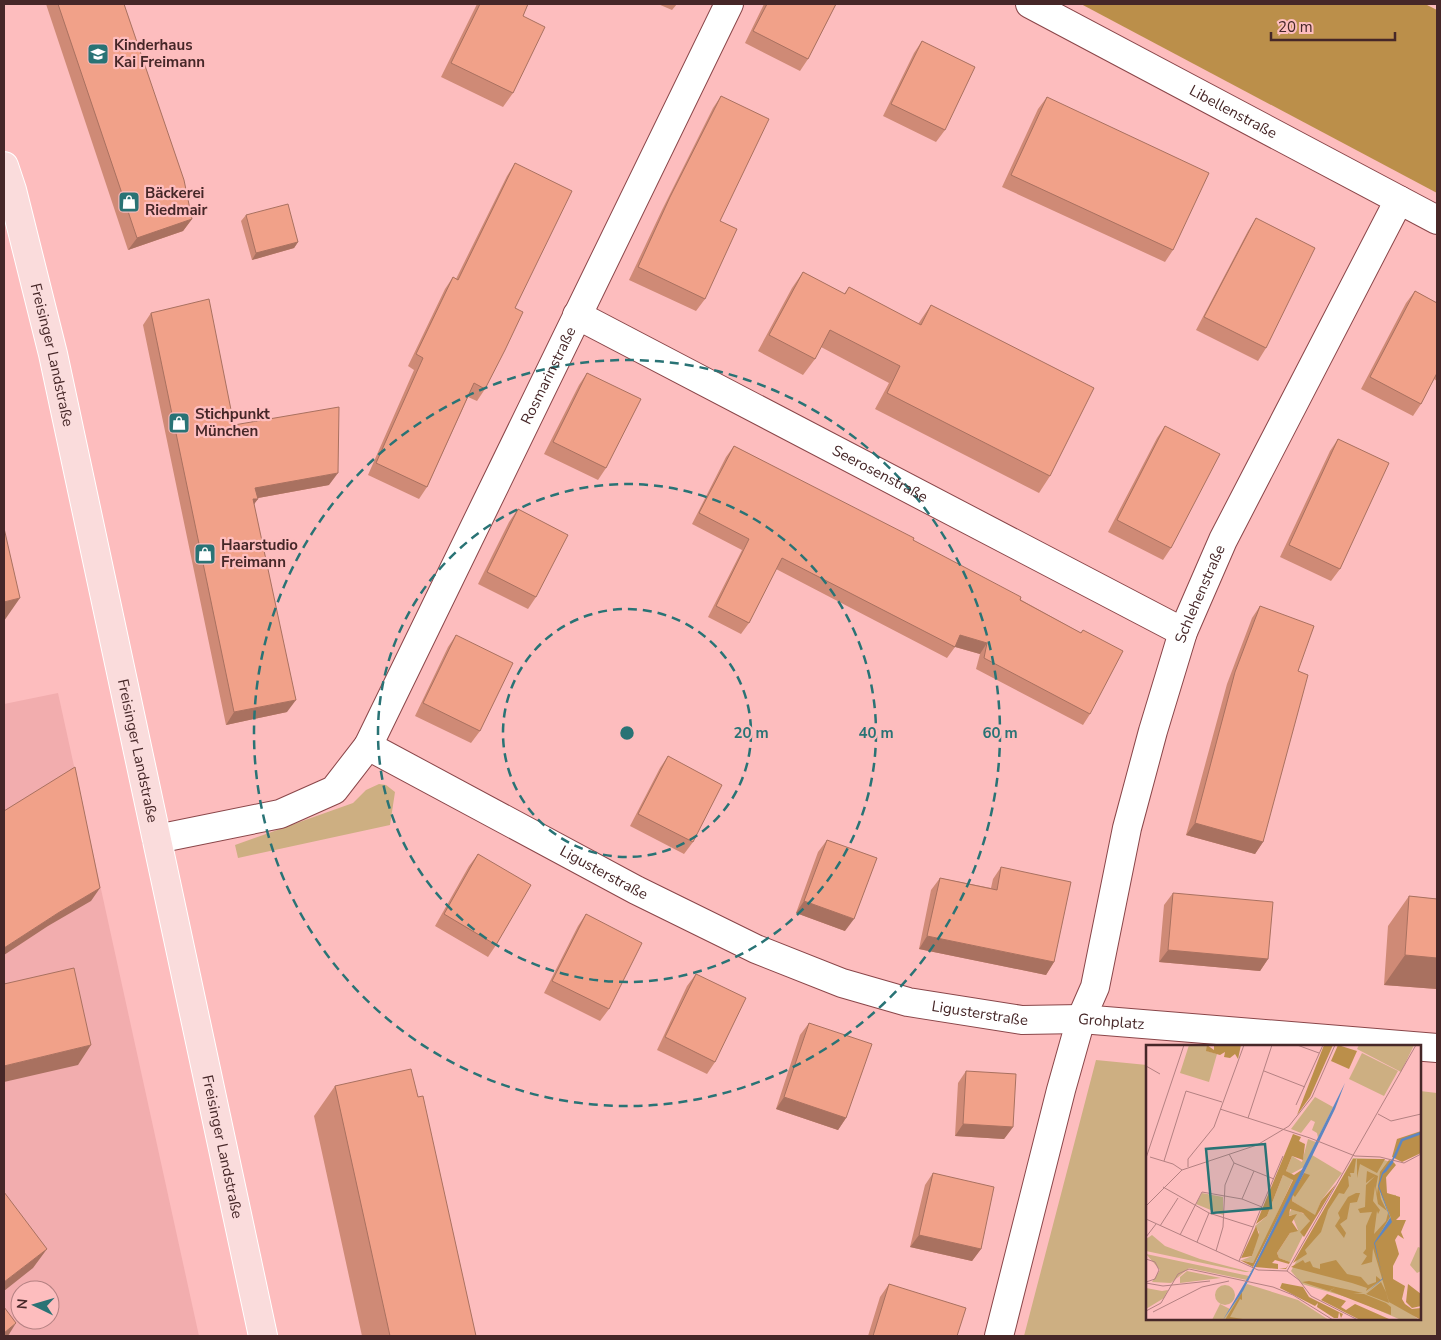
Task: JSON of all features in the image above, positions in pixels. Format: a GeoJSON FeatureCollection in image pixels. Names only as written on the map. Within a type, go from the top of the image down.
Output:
{"type":"FeatureCollection","features":[{"type":"Feature","properties":{"kind":"main road","name":"Freisinger Landstraße"},"geometry":{"type":"LineString","coordinates":[[4,166],[12,190],[53,354],[263,1336]]}},
{"type":"Feature","properties":{"kind":"street","name":"Rosmarinstraße"},"geometry":{"type":"LineString","coordinates":[[368,746],[729,4]]}},
{"type":"Feature","properties":{"kind":"street","name":"Libellenstraße"},"geometry":{"type":"LineString","coordinates":[[1030,4],[1437,220]]}},
{"type":"Feature","properties":{"kind":"street","name":"Schlehenstraße"},"geometry":{"type":"LineString","coordinates":[[1081,1019],[1095,987],[1126,828],[1183,632],[1223,540],[1399,200]]}},
{"type":"Feature","properties":{"kind":"street","name":"Seerosenstraße"},"geometry":{"type":"LineString","coordinates":[[577,315],[1183,632]]}},
{"type":"Feature","properties":{"kind":"street"},"geometry":{"type":"LineString","coordinates":[[157,839],[280,814],[334,790],[368,746]]}},
{"type":"Feature","properties":{"kind":"street","name":"Ligusterstraße"},"geometry":{"type":"LineString","coordinates":[[368,746],[636,890],[756,949],[842,983],[908,1002],[1022,1020],[1081,1019]]}},
{"type":"Feature","properties":{"kind":"street","name":"Grohplatz"},"geometry":{"type":"LineString","coordinates":[[999,1336],[1081,1019],[1400,1045]]}},
{"type":"Feature","properties":{"kind":"street","name":"Grohplatz"},"geometry":{"type":"LineString","coordinates":[[1421,1047],[1437,1048]]}},
{"type":"Feature","properties":{"kind":"shaded area"},"geometry":{"type":"Polygon","coordinates":[[[1081,4],[1425,4],[1437,10],[1437,193],[1081,4]]]}},
{"type":"Feature","properties":{"kind":"shaded area"},"geometry":{"type":"Polygon","coordinates":[[[58,693],[199,1336],[4,1336],[4,704],[58,693]]]}},
{"type":"Feature","properties":{"kind":"shaded area"},"geometry":{"type":"Polygon","coordinates":[[[379,784],[386,785],[395,792],[390,825],[238,858],[235,845],[353,803],[366,790],[379,784]]]}},
{"type":"Feature","properties":{"kind":"shaded area"},"geometry":{"type":"Polygon","coordinates":[[[1096,1060],[1146,1065],[1146,1320],[1421,1320],[1421,1091],[1437,1093],[1437,1336],[1024,1336],[1096,1060]]]}},
{"type":"Feature","properties":{"kind":"building"},"geometry":{"type":"Polygon","coordinates":[[[58,4],[124,4],[184,180],[192,219],[137,238],[58,4]]]}},
{"type":"Feature","properties":{"kind":"building"},"geometry":{"type":"Polygon","coordinates":[[[480,4],[528,4],[523,16],[545,27],[513,93],[451,63],[480,4]]]}},
{"type":"Feature","properties":{"kind":"building"},"geometry":{"type":"Polygon","coordinates":[[[767,4],[836,4],[808,59],[753,31],[767,4]]]}},
{"type":"Feature","properties":{"kind":"building"},"geometry":{"type":"Polygon","coordinates":[[[922,41],[975,67],[945,130],[891,104],[922,41]]]}},
{"type":"Feature","properties":{"kind":"building"},"geometry":{"type":"Polygon","coordinates":[[[721,96],[769,119],[720,221],[737,229],[705,299],[638,267],[670,197],[721,96]]]}},
{"type":"Feature","properties":{"kind":"building"},"geometry":{"type":"Polygon","coordinates":[[[1047,97],[1209,173],[1173,250],[1011,175],[1047,97]]]}},
{"type":"Feature","properties":{"kind":"building"},"geometry":{"type":"Polygon","coordinates":[[[515,163],[572,191],[515,308],[523,312],[505,350],[485,389],[474,383],[427,487],[376,463],[423,358],[416,354],[453,277],[458,280],[515,163]]]}},
{"type":"Feature","properties":{"kind":"building"},"geometry":{"type":"Polygon","coordinates":[[[288,204],[298,242],[256,253],[246,215],[288,204]]]}},
{"type":"Feature","properties":{"kind":"building"},"geometry":{"type":"Polygon","coordinates":[[[1256,218],[1315,248],[1266,348],[1204,317],[1256,218]]]}},
{"type":"Feature","properties":{"kind":"building"},"geometry":{"type":"Polygon","coordinates":[[[803,272],[845,294],[849,287],[921,325],[931,305],[1094,388],[1050,476],[887,393],[900,366],[830,330],[815,359],[769,335],[803,272]]]}},
{"type":"Feature","properties":{"kind":"building"},"geometry":{"type":"Polygon","coordinates":[[[1415,291],[1437,303],[1437,373],[1421,404],[1370,377],[1415,291]]]}},
{"type":"Feature","properties":{"kind":"building"},"geometry":{"type":"Polygon","coordinates":[[[209,299],[234,425],[339,407],[338,473],[255,488],[258,499],[253,499],[296,700],[234,712],[151,313],[209,299]]]}},
{"type":"Feature","properties":{"kind":"building"},"geometry":{"type":"Polygon","coordinates":[[[587,373],[641,399],[606,468],[553,442],[587,373]]]}},
{"type":"Feature","properties":{"kind":"building"},"geometry":{"type":"Polygon","coordinates":[[[1165,426],[1220,454],[1171,548],[1117,520],[1165,426]]]}},
{"type":"Feature","properties":{"kind":"building"},"geometry":{"type":"Polygon","coordinates":[[[1338,439],[1389,463],[1340,569],[1289,545],[1338,439]]]}},
{"type":"Feature","properties":{"kind":"building"},"geometry":{"type":"Polygon","coordinates":[[[734,446],[914,538],[913,540],[1021,597],[1020,600],[1081,633],[1083,630],[1123,651],[1090,714],[984,658],[987,643],[960,635],[955,647],[782,558],[749,623],[716,606],[749,539],[699,513],[734,446]]]}},
{"type":"Feature","properties":{"kind":"building"},"geometry":{"type":"Polygon","coordinates":[[[518,509],[568,535],[536,597],[487,572],[518,509]]]}},
{"type":"Feature","properties":{"kind":"building"},"geometry":{"type":"Polygon","coordinates":[[[4,528],[20,598],[4,602],[4,528]]]}},
{"type":"Feature","properties":{"kind":"building"},"geometry":{"type":"Polygon","coordinates":[[[1260,606],[1314,626],[1298,671],[1308,675],[1263,842],[1195,823],[1235,672],[1260,606]]]}},
{"type":"Feature","properties":{"kind":"building"},"geometry":{"type":"Polygon","coordinates":[[[456,635],[513,663],[480,731],[423,703],[456,635]]]}},
{"type":"Feature","properties":{"kind":"building"},"geometry":{"type":"Polygon","coordinates":[[[668,756],[722,785],[693,842],[638,814],[668,756]]]}},
{"type":"Feature","properties":{"kind":"building"},"geometry":{"type":"Polygon","coordinates":[[[75,767],[100,888],[4,948],[4,811],[75,767]]]}},
{"type":"Feature","properties":{"kind":"building"},"geometry":{"type":"Polygon","coordinates":[[[827,840],[877,858],[854,919],[804,901],[827,840]]]}},
{"type":"Feature","properties":{"kind":"building"},"geometry":{"type":"Polygon","coordinates":[[[478,854],[531,885],[496,945],[444,914],[478,854]]]}},
{"type":"Feature","properties":{"kind":"building"},"geometry":{"type":"Polygon","coordinates":[[[1001,867],[1071,882],[1054,962],[927,936],[940,878],[997,890],[1001,867]]]}},
{"type":"Feature","properties":{"kind":"building"},"geometry":{"type":"Polygon","coordinates":[[[1173,893],[1273,902],[1268,959],[1168,950],[1173,893]]]}},
{"type":"Feature","properties":{"kind":"building"},"geometry":{"type":"Polygon","coordinates":[[[1409,896],[1437,899],[1437,958],[1405,955],[1409,896]]]}},
{"type":"Feature","properties":{"kind":"building"},"geometry":{"type":"Polygon","coordinates":[[[586,914],[642,943],[609,1009],[552,981],[586,914]]]}},
{"type":"Feature","properties":{"kind":"building"},"geometry":{"type":"Polygon","coordinates":[[[74,968],[91,1045],[4,1066],[4,984],[74,968]]]}},
{"type":"Feature","properties":{"kind":"building"},"geometry":{"type":"Polygon","coordinates":[[[696,974],[746,998],[715,1062],[665,1037],[696,974]]]}},
{"type":"Feature","properties":{"kind":"building"},"geometry":{"type":"Polygon","coordinates":[[[809,1023],[872,1044],[846,1118],[784,1097],[809,1023]]]}},
{"type":"Feature","properties":{"kind":"building"},"geometry":{"type":"Polygon","coordinates":[[[411,1069],[418,1097],[423,1096],[476,1336],[390,1336],[335,1086],[411,1069]]]}},
{"type":"Feature","properties":{"kind":"building"},"geometry":{"type":"Polygon","coordinates":[[[966,1071],[1016,1074],[1013,1127],[963,1124],[966,1071]]]}},
{"type":"Feature","properties":{"kind":"building"},"geometry":{"type":"Polygon","coordinates":[[[933,1173],[994,1187],[981,1249],[919,1235],[933,1173]]]}},
{"type":"Feature","properties":{"kind":"building"},"geometry":{"type":"Polygon","coordinates":[[[4,1192],[47,1249],[4,1282],[4,1192]]]}},
{"type":"Feature","properties":{"kind":"building"},"geometry":{"type":"Polygon","coordinates":[[[889,1284],[966,1308],[957,1336],[873,1336],[889,1284]]]}},
{"type":"Feature","properties":{"kind":"building"},"geometry":{"type":"Polygon","coordinates":[[[4,1307],[10,1315],[10,1328],[4,1333],[4,1307]]]}},
{"type":"Feature","properties":{"kind":"place","name":"Kinderhaus Kai Freimann"},"geometry":{"type":"Point","coordinates":[98,54]}},
{"type":"Feature","properties":{"kind":"place","name":"Bäckerei Riedmair"},"geometry":{"type":"Point","coordinates":[129,202]}},
{"type":"Feature","properties":{"kind":"place","name":"Stichpunkt München"},"geometry":{"type":"Point","coordinates":[179,423]}},
{"type":"Feature","properties":{"kind":"place","name":"Haarstudio Freimann"},"geometry":{"type":"Point","coordinates":[205,554]}}]}
